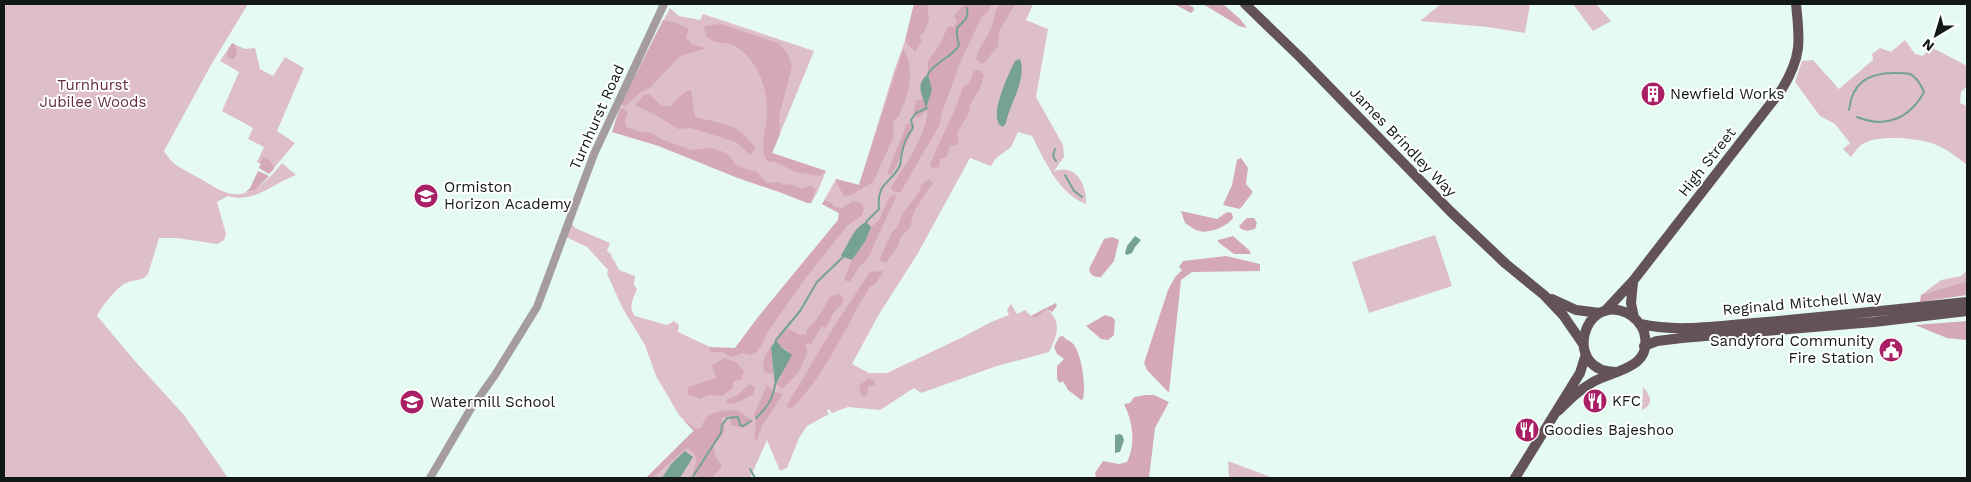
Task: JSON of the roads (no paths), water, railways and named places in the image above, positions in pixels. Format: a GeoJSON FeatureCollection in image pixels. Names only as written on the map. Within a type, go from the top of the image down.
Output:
{"type":"FeatureCollection","features":[{"type":"Feature","properties":{"kind":"main road","name":"James Brindley Way"},"geometry":{"type":"LineString","coordinates":[[1245,4],[1301,58],[1450,211],[1563,314],[1583,344]]}},
{"type":"Feature","properties":{"kind":"main road","name":"High Street"},"geometry":{"type":"LineString","coordinates":[[1602,312],[1634,281],[1774,101],[1791,74],[1797,57],[1800,36],[1796,4]]}},
{"type":"Feature","properties":{"kind":"main road"},"geometry":{"type":"LineString","coordinates":[[1558,411],[1578,391],[1595,380],[1631,367],[1639,359],[1644,346],[1644,334],[1631,303],[1634,281]]}},
{"type":"Feature","properties":{"kind":"main road","name":"James Brindley Way"},"geometry":{"type":"LineString","coordinates":[[1544,295],[1576,310],[1602,312]]}},
{"type":"Feature","properties":{"kind":"main road","name":"Reginald Mitchell Way"},"geometry":{"type":"LineString","coordinates":[[1637,321],[1654,327],[1674,328],[1872,312],[1967,302]]}},
{"type":"Feature","properties":{"kind":"main road"},"geometry":{"type":"LineString","coordinates":[[1618,372],[1601,369],[1592,363],[1586,354],[1583,335],[1589,322],[1602,312],[1622,311],[1637,321]]}},
{"type":"Feature","properties":{"kind":"main road","name":"Reginald Mitchell Way"},"geometry":{"type":"LineString","coordinates":[[1644,346],[1656,341],[1682,338],[1874,322],[1967,311]]}},
{"type":"Feature","properties":{"kind":"main road"},"geometry":{"type":"LineString","coordinates":[[1515,478],[1580,373],[1586,354]]}},
{"type":"Feature","properties":{"kind":"street","name":"Turnhurst Road"},"geometry":{"type":"LineString","coordinates":[[430,478],[470,410],[495,375],[537,307],[594,154],[664,4]]}},
{"type":"Feature","properties":{"kind":"waterway"},"geometry":{"type":"LineString","coordinates":[[928,74],[936,65],[953,53],[959,45],[957,28],[967,17],[967,8]]}},
{"type":"Feature","properties":{"kind":"waterway"},"geometry":{"type":"LineString","coordinates":[[1849,110],[1858,86],[1863,81],[1876,75],[1885,73],[1910,74],[1917,79],[1924,92],[1912,109],[1896,119],[1878,122],[1857,117]]}},
{"type":"Feature","properties":{"kind":"waterway"},"geometry":{"type":"LineString","coordinates":[[866,222],[879,209],[882,188],[900,165],[904,143],[913,128],[911,120],[916,113],[927,108]]}},
{"type":"Feature","properties":{"kind":"waterway"},"geometry":{"type":"LineString","coordinates":[[1055,149],[1053,156],[1056,161]]}},
{"type":"Feature","properties":{"kind":"waterway"},"geometry":{"type":"LineString","coordinates":[[1065,175],[1074,191],[1082,197]]}},
{"type":"Feature","properties":{"kind":"waterway"},"geometry":{"type":"LineString","coordinates":[[776,340],[800,311],[817,282],[843,257]]}},
{"type":"Feature","properties":{"kind":"waterway"},"geometry":{"type":"LineString","coordinates":[[756,418],[769,402],[775,384]]}},
{"type":"Feature","properties":{"kind":"waterway"},"geometry":{"type":"LineString","coordinates":[[692,478],[721,433],[722,425],[727,418],[738,417],[740,425],[743,426],[751,421]]}},
{"type":"Feature","properties":{"kind":"waterway"},"geometry":{"type":"LineString","coordinates":[[750,469],[755,478]]}},
{"type":"Feature","properties":{"kind":"place","name":"Newfield Works"},"geometry":{"type":"Point","coordinates":[1653,94]}},
{"type":"Feature","properties":{"kind":"place","name":"Ormiston Horizon Academy"},"geometry":{"type":"Point","coordinates":[426,196]}},
{"type":"Feature","properties":{"kind":"place","name":"Sandyford Community Fire Station"},"geometry":{"type":"Point","coordinates":[1891,350]}},
{"type":"Feature","properties":{"kind":"place","name":"KFC"},"geometry":{"type":"Point","coordinates":[1595,401]}},
{"type":"Feature","properties":{"kind":"place","name":"Watermill School"},"geometry":{"type":"Point","coordinates":[412,402]}},
{"type":"Feature","properties":{"kind":"place","name":"Goodies Bajeshoo"},"geometry":{"type":"Point","coordinates":[1527,430]}},
{"type":"Feature","properties":{"kind":"park label","name":"Turnhurst Jubilee Woods"},"geometry":{"type":"Point","coordinates":[93,94]}}]}
